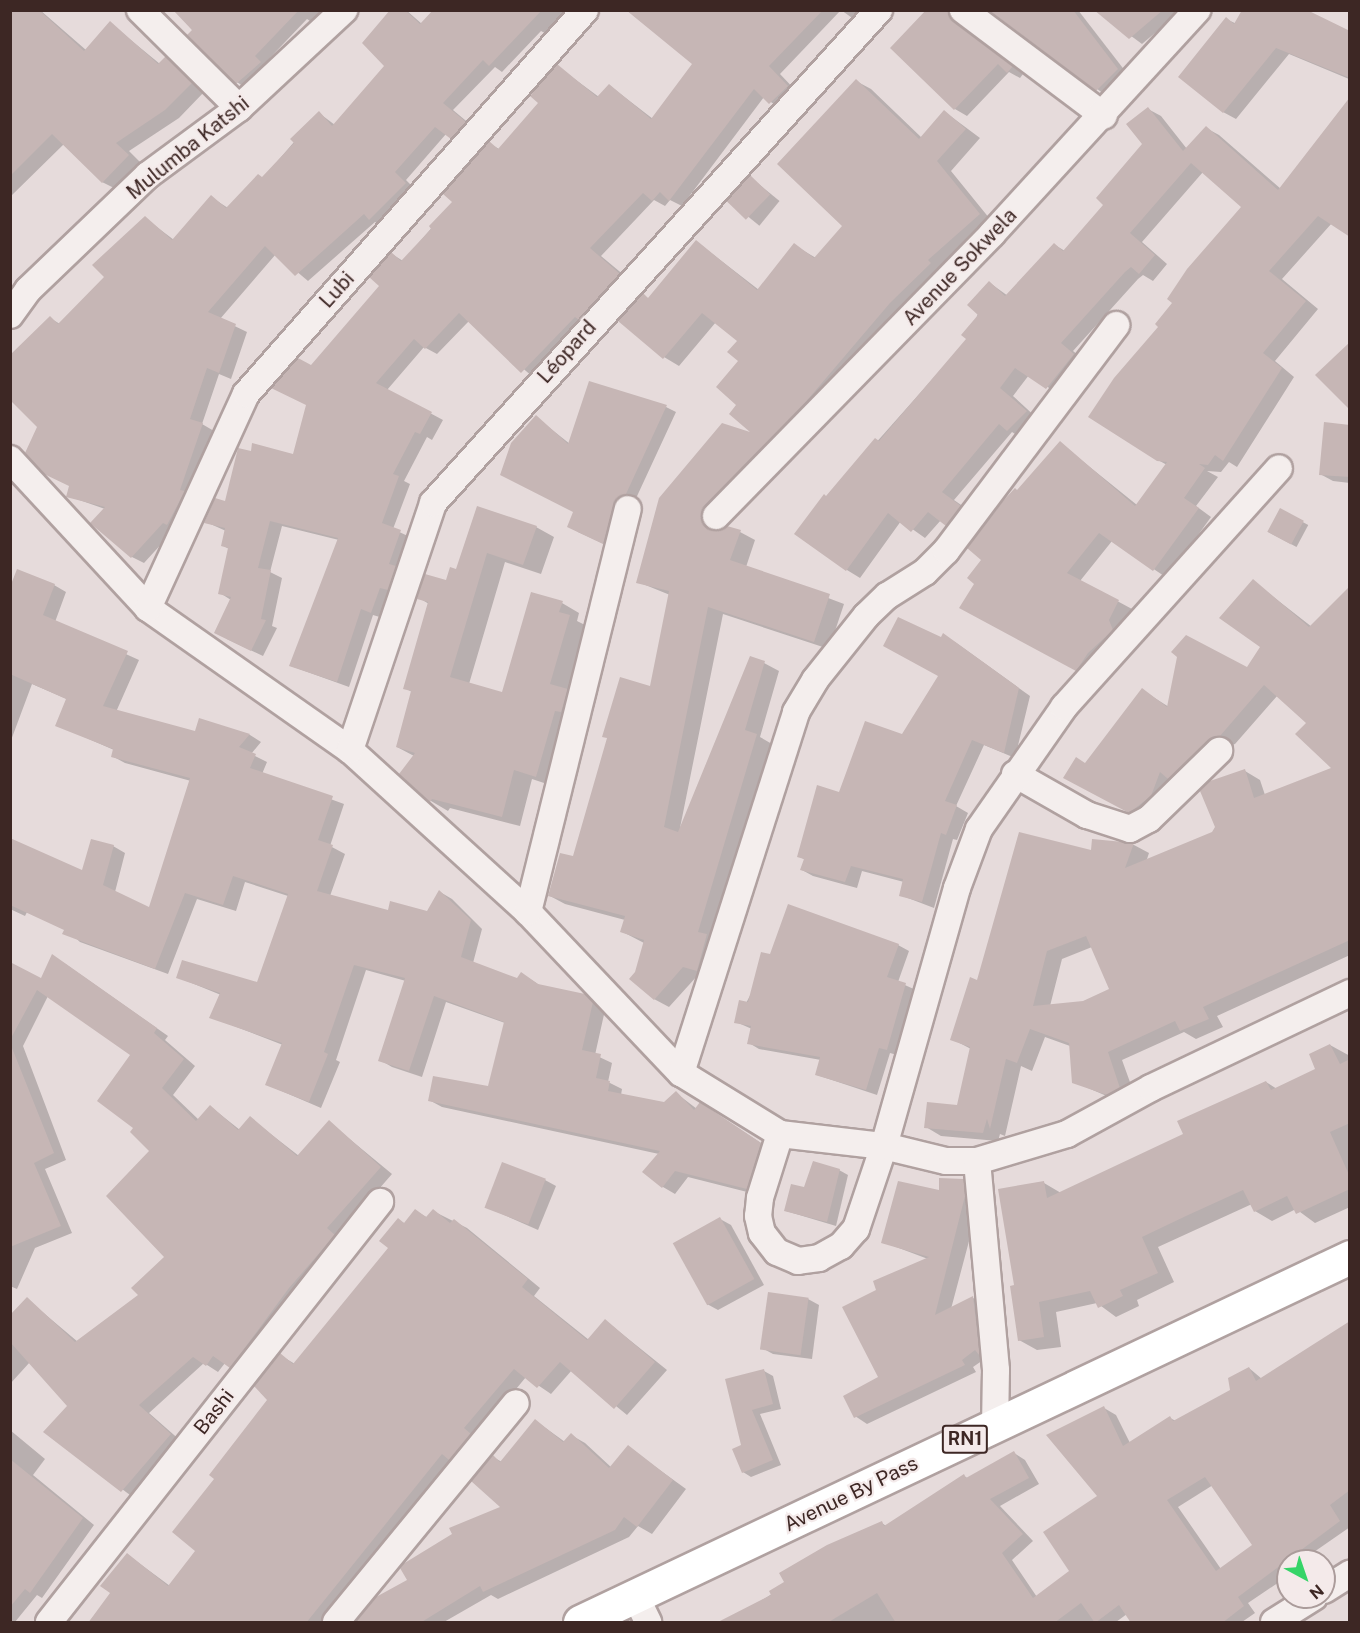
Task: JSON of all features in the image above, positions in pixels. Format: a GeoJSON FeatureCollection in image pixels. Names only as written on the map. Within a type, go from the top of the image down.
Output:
{"type":"FeatureCollection","features":[{"type":"Feature","properties":{"kind":"highway","name":"Avenue By Pass"},"geometry":{"type":"LineString","coordinates":[[580,1623],[642,1610],[995,1425],[1350,1257]]}},
{"type":"Feature","properties":{"kind":"street"},"geometry":{"type":"LineString","coordinates":[[140,10],[239,108]]}},
{"type":"Feature","properties":{"kind":"street","name":"Mulumba Katshi"},"geometry":{"type":"LineString","coordinates":[[10,315],[27,290],[148,175],[239,108],[344,10]]}},
{"type":"Feature","properties":{"kind":"street","name":"Lubi"},"geometry":{"type":"LineString","coordinates":[[148,608],[246,394],[585,10]]}},
{"type":"Feature","properties":{"kind":"street","name":"Léopard"},"geometry":{"type":"LineString","coordinates":[[350,750],[433,503],[879,10]]}},
{"type":"Feature","properties":{"kind":"street"},"geometry":{"type":"LineString","coordinates":[[963,10],[1104,116]]}},
{"type":"Feature","properties":{"kind":"street","name":"Avenue Sokwela"},"geometry":{"type":"LineString","coordinates":[[716,516],[1104,116],[1197,10]]}},
{"type":"Feature","properties":{"kind":"street"},"geometry":{"type":"LineString","coordinates":[[681,1073],[796,712],[815,680],[867,616],[887,596],[925,572],[946,551],[1116,325]]}},
{"type":"Feature","properties":{"kind":"street"},"geometry":{"type":"LineString","coordinates":[[10,459],[148,608],[350,750],[528,912],[681,1073],[780,1134],[884,1146],[946,1161],[977,1161],[1067,1134],[1151,1088],[1350,993]]}},
{"type":"Feature","properties":{"kind":"street"},"geometry":{"type":"LineString","coordinates":[[780,1134],[758,1216],[762,1233],[777,1252],[798,1261],[819,1258],[841,1246],[856,1229],[884,1146],[957,888],[979,829],[1015,774],[1064,707],[1279,468]]}},
{"type":"Feature","properties":{"kind":"street"},"geometry":{"type":"LineString","coordinates":[[528,912],[628,509]]}},
{"type":"Feature","properties":{"kind":"street"},"geometry":{"type":"LineString","coordinates":[[1015,774],[1087,815],[1130,829],[1149,819],[1219,751]]}},
{"type":"Feature","properties":{"kind":"street"},"geometry":{"type":"LineString","coordinates":[[977,1161],[996,1370],[995,1425]]}},
{"type":"Feature","properties":{"kind":"street","name":"Bashi"},"geometry":{"type":"LineString","coordinates":[[49,1623],[380,1202]]}},
{"type":"Feature","properties":{"kind":"street"},"geometry":{"type":"LineString","coordinates":[[336,1623],[516,1403]]}},
{"type":"Feature","properties":{"kind":"street"},"geometry":{"type":"LineString","coordinates":[[1336,1583],[1350,1574]]}},
{"type":"Feature","properties":{"kind":"street"},"geometry":{"type":"LineString","coordinates":[[1274,1623],[1296,1609]]}},
{"type":"Feature","properties":{"kind":"building"},"geometry":{"type":"Polygon","coordinates":[[[10,10],[39,10],[84,51],[110,21],[158,64],[166,56],[192,83],[165,110],[116,143],[129,155],[102,183],[52,134],[10,176],[10,10]]]}},
{"type":"Feature","properties":{"kind":"building"},"geometry":{"type":"Polygon","coordinates":[[[173,10],[299,10],[255,56],[261,62],[236,84],[187,35],[192,30],[173,10]]]}},
{"type":"Feature","properties":{"kind":"building"},"geometry":{"type":"Polygon","coordinates":[[[390,10],[405,10],[420,24],[433,10],[542,10],[489,66],[483,60],[443,103],[466,122],[451,139],[435,127],[395,172],[406,183],[369,220],[364,214],[295,276],[265,246],[208,312],[236,324],[219,373],[207,368],[190,419],[203,423],[180,490],[185,491],[167,525],[163,523],[131,558],[90,523],[105,507],[66,497],[69,486],[44,474],[25,453],[37,427],[10,400],[10,355],[50,316],[58,324],[104,277],[92,265],[145,216],[172,240],[211,195],[226,208],[258,174],[262,177],[294,143],[290,139],[319,111],[332,126],[384,66],[362,43],[390,10]]]}},
{"type":"Feature","properties":{"kind":"building"},"geometry":{"type":"Polygon","coordinates":[[[626,10],[823,10],[769,66],[788,86],[769,104],[754,89],[669,201],[660,192],[652,201],[643,193],[590,248],[620,274],[579,320],[575,317],[521,373],[459,313],[425,349],[414,339],[376,383],[432,412],[420,434],[415,432],[393,474],[399,476],[382,523],[401,530],[389,564],[396,566],[388,590],[380,588],[371,613],[361,609],[337,682],[289,666],[338,538],[270,521],[258,568],[271,570],[261,619],[266,620],[251,651],[214,633],[231,597],[218,594],[228,548],[221,546],[225,528],[204,523],[215,498],[225,501],[238,448],[251,451],[252,443],[293,454],[306,405],[271,388],[298,358],[311,365],[379,286],[369,277],[391,252],[401,261],[431,229],[429,226],[452,202],[443,194],[489,141],[498,149],[538,103],[530,96],[557,64],[597,97],[609,84],[651,119],[692,64],[626,10]]]}},
{"type":"Feature","properties":{"kind":"building"},"geometry":{"type":"Polygon","coordinates":[[[926,10],[948,10],[954,22],[1013,66],[1007,73],[998,64],[954,110],[890,48],[926,10]]]}},
{"type":"Feature","properties":{"kind":"building"},"geometry":{"type":"Polygon","coordinates":[[[989,10],[1073,10],[1118,69],[1096,91],[989,10]]]}},
{"type":"Feature","properties":{"kind":"building"},"geometry":{"type":"Polygon","coordinates":[[[1094,10],[1163,10],[1129,39],[1094,10]]]}},
{"type":"Feature","properties":{"kind":"building"},"geometry":{"type":"Polygon","coordinates":[[[1242,10],[1307,10],[1350,31],[1350,78],[1276,48],[1223,113],[1178,77],[1226,17],[1234,24],[1242,10]]]}},
{"type":"Feature","properties":{"kind":"building"},"geometry":{"type":"Polygon","coordinates":[[[856,79],[919,139],[944,110],[966,129],[937,161],[980,214],[928,260],[931,263],[890,303],[798,411],[702,512],[702,521],[712,530],[727,526],[741,530],[730,560],[830,594],[814,642],[708,607],[664,827],[678,832],[750,656],[765,661],[745,730],[757,734],[698,932],[707,934],[697,971],[683,967],[654,1000],[629,979],[635,972],[644,940],[620,932],[625,916],[548,896],[560,853],[573,856],[607,738],[602,737],[620,677],[650,686],[669,591],[636,583],[659,498],[722,423],[750,432],[729,414],[736,405],[716,387],[738,361],[727,352],[737,341],[702,313],[663,359],[618,321],[643,293],[648,298],[696,240],[757,290],[794,243],[814,258],[842,226],[777,164],[856,79]]]}},
{"type":"Feature","properties":{"kind":"building"},"geometry":{"type":"Polygon","coordinates":[[[1350,97],[1350,237],[1318,216],[1269,271],[1306,301],[1263,353],[1282,368],[1223,461],[1215,455],[1208,465],[1199,464],[1205,468],[1184,498],[1199,508],[1153,571],[1099,533],[1067,573],[1119,600],[1109,620],[1113,630],[1088,653],[1076,671],[959,608],[974,584],[967,578],[981,560],[967,548],[1003,501],[1015,488],[1017,490],[1060,441],[1135,506],[1167,462],[1157,461],[1088,417],[1114,378],[1158,327],[1155,324],[1172,303],[1167,299],[1187,269],[1241,207],[1191,163],[1130,233],[1155,255],[1139,274],[1131,267],[1125,272],[1061,343],[1074,354],[1046,389],[1015,368],[1000,388],[1027,411],[1007,431],[999,424],[942,492],[961,506],[946,526],[928,512],[911,532],[888,513],[846,571],[794,534],[824,494],[826,496],[875,438],[879,441],[966,339],[961,335],[978,315],[967,305],[989,281],[1005,296],[1054,243],[1063,251],[1103,205],[1096,198],[1142,144],[1126,124],[1148,107],[1183,151],[1206,126],[1278,190],[1350,97]]]}},
{"type":"Feature","properties":{"kind":"building"},"geometry":{"type":"Polygon","coordinates":[[[750,175],[770,194],[746,220],[726,200],[750,175]]]}},
{"type":"Feature","properties":{"kind":"building"},"geometry":{"type":"Polygon","coordinates":[[[1350,342],[1350,410],[1315,375],[1350,342]]]}},
{"type":"Feature","properties":{"kind":"building"},"geometry":{"type":"Polygon","coordinates":[[[589,381],[667,405],[626,494],[614,505],[603,544],[567,527],[573,512],[500,475],[511,443],[536,415],[568,444],[589,381]]]}},
{"type":"Feature","properties":{"kind":"building"},"geometry":{"type":"Polygon","coordinates":[[[1324,422],[1350,425],[1350,477],[1319,475],[1324,422]]]}},
{"type":"Feature","properties":{"kind":"building"},"geometry":{"type":"Polygon","coordinates":[[[477,506],[537,526],[523,565],[487,553],[450,677],[502,692],[531,592],[563,601],[559,612],[570,615],[550,684],[568,689],[561,712],[555,711],[536,777],[514,770],[502,817],[432,799],[430,802],[399,774],[415,753],[396,747],[411,691],[403,689],[428,602],[417,599],[425,574],[446,580],[450,567],[456,569],[477,506]]]}},
{"type":"Feature","properties":{"kind":"building"},"geometry":{"type":"Polygon","coordinates":[[[1280,508],[1304,521],[1291,545],[1267,532],[1280,508]]]}},
{"type":"Feature","properties":{"kind":"building"},"geometry":{"type":"Polygon","coordinates":[[[17,569],[55,584],[43,615],[128,651],[103,706],[195,731],[199,718],[250,734],[239,747],[256,754],[250,768],[333,796],[318,840],[333,845],[317,891],[388,910],[390,901],[427,911],[439,890],[471,920],[461,957],[517,978],[521,972],[538,984],[585,994],[593,1002],[582,1050],[601,1054],[596,1078],[610,1081],[608,1091],[664,1102],[676,1091],[694,1110],[700,1102],[761,1143],[747,1189],[675,1171],[662,1188],[642,1172],[660,1151],[428,1101],[433,1076],[488,1086],[504,1022],[434,996],[409,1071],[378,1061],[405,978],[354,965],[324,1052],[328,1054],[309,1102],[265,1085],[282,1043],[209,1018],[220,993],[176,978],[182,960],[257,982],[288,894],[233,876],[223,905],[185,893],[155,969],[62,934],[64,930],[10,905],[10,838],[82,870],[91,839],[114,845],[103,885],[149,907],[190,778],[111,757],[113,749],[55,726],[66,699],[10,674],[10,587],[17,569]]]}},
{"type":"Feature","properties":{"kind":"building"},"geometry":{"type":"Polygon","coordinates":[[[1253,579],[1309,627],[1350,586],[1350,940],[1203,1007],[1209,1019],[1180,1031],[1175,1021],[1108,1052],[1120,1088],[1107,1095],[1072,1083],[1069,1043],[1030,1029],[1017,1063],[1006,1059],[990,1129],[987,1119],[983,1133],[924,1128],[927,1102],[957,1105],[970,1047],[950,1040],[970,977],[977,980],[1019,832],[1091,850],[1092,839],[1134,843],[1125,868],[1212,832],[1215,827],[1200,791],[1210,781],[1245,769],[1254,798],[1331,768],[1295,734],[1306,723],[1264,685],[1220,736],[1209,740],[1168,779],[1160,772],[1151,796],[1129,813],[1063,778],[1076,757],[1085,763],[1142,688],[1167,707],[1177,657],[1171,652],[1186,635],[1247,667],[1260,647],[1219,618],[1253,579]],[[1086,936],[1047,951],[1033,1006],[1083,1001],[1109,989],[1086,936]]]}},
{"type":"Feature","properties":{"kind":"building"},"geometry":{"type":"Polygon","coordinates":[[[898,617],[941,637],[943,633],[1019,688],[1004,753],[972,740],[945,801],[957,805],[946,835],[941,833],[922,902],[899,896],[903,879],[851,866],[845,882],[800,870],[804,859],[797,857],[817,785],[839,792],[865,721],[902,734],[938,676],[883,646],[898,617]]]}},
{"type":"Feature","properties":{"kind":"building"},"geometry":{"type":"Polygon","coordinates":[[[788,904],[899,944],[887,977],[906,983],[887,1050],[879,1048],[866,1090],[815,1075],[820,1057],[747,1044],[751,1026],[734,1023],[739,1000],[748,1002],[761,952],[770,954],[788,904]]]}},
{"type":"Feature","properties":{"kind":"building"},"geometry":{"type":"Polygon","coordinates":[[[52,954],[157,1028],[154,1033],[184,1059],[162,1088],[196,1121],[210,1105],[238,1130],[250,1116],[297,1156],[329,1120],[381,1167],[327,1228],[335,1235],[289,1288],[230,1368],[213,1356],[206,1366],[193,1357],[139,1405],[171,1434],[121,1492],[43,1432],[67,1406],[10,1342],[10,1315],[27,1297],[75,1342],[138,1295],[131,1288],[164,1257],[106,1196],[149,1151],[130,1132],[133,1128],[97,1101],[130,1055],[37,990],[10,1040],[10,962],[41,978],[52,954]]]}},
{"type":"Feature","properties":{"kind":"building"},"geometry":{"type":"Polygon","coordinates":[[[10,1043],[54,1153],[34,1163],[61,1226],[10,1247],[10,1043]]]}},
{"type":"Feature","properties":{"kind":"building"},"geometry":{"type":"Polygon","coordinates":[[[1330,1044],[1340,1064],[1350,1059],[1350,1123],[1330,1132],[1350,1177],[1350,1189],[1296,1214],[1287,1196],[1254,1212],[1243,1190],[1186,1216],[1142,1237],[1158,1273],[1120,1290],[1123,1296],[1098,1308],[1090,1291],[1039,1302],[1044,1337],[1018,1341],[1010,1286],[1014,1285],[998,1189],[1044,1181],[1047,1198],[1183,1134],[1177,1121],[1266,1081],[1271,1090],[1315,1069],[1309,1054],[1330,1044]]]}},
{"type":"Feature","properties":{"kind":"building"},"geometry":{"type":"Polygon","coordinates":[[[813,1161],[840,1169],[827,1222],[784,1211],[791,1184],[804,1187],[813,1161]]]}},
{"type":"Feature","properties":{"kind":"building"},"geometry":{"type":"Polygon","coordinates":[[[502,1162],[546,1179],[528,1225],[484,1208],[502,1162]]]}},
{"type":"Feature","properties":{"kind":"building"},"geometry":{"type":"Polygon","coordinates":[[[939,1178],[964,1179],[965,1196],[935,1315],[973,1296],[980,1356],[975,1350],[962,1360],[965,1365],[854,1418],[843,1396],[878,1377],[842,1307],[876,1290],[873,1281],[929,1257],[881,1243],[898,1181],[939,1190],[939,1178]]]}},
{"type":"Feature","properties":{"kind":"building"},"geometry":{"type":"Polygon","coordinates":[[[415,1209],[426,1217],[433,1209],[450,1223],[454,1219],[528,1279],[522,1287],[587,1340],[605,1319],[655,1362],[614,1409],[560,1362],[537,1388],[514,1369],[464,1428],[471,1434],[449,1460],[442,1454],[306,1623],[88,1623],[110,1593],[100,1586],[127,1553],[168,1586],[195,1551],[172,1532],[214,1479],[209,1475],[267,1400],[254,1386],[280,1353],[293,1364],[388,1248],[379,1241],[398,1218],[404,1223],[415,1209]]]}},
{"type":"Feature","properties":{"kind":"building"},"geometry":{"type":"Polygon","coordinates":[[[720,1217],[754,1279],[707,1305],[673,1243],[720,1217]]]}},
{"type":"Feature","properties":{"kind":"building"},"geometry":{"type":"Polygon","coordinates":[[[768,1292],[809,1298],[801,1355],[760,1349],[768,1292]]]}},
{"type":"Feature","properties":{"kind":"building"},"geometry":{"type":"Polygon","coordinates":[[[1350,1321],[1350,1490],[1330,1505],[1340,1521],[1302,1549],[1276,1549],[1276,1569],[1238,1597],[1244,1606],[1222,1623],[1131,1623],[1119,1605],[1095,1623],[1081,1603],[1054,1623],[896,1623],[877,1593],[827,1623],[716,1623],[771,1595],[769,1591],[784,1582],[779,1573],[827,1545],[882,1521],[884,1526],[964,1474],[966,1478],[1014,1451],[1029,1478],[990,1499],[1023,1534],[1002,1553],[1033,1598],[1069,1571],[1043,1532],[1097,1496],[1046,1435],[1104,1406],[1123,1446],[1170,1416],[1173,1421],[1230,1390],[1228,1378],[1249,1367],[1256,1381],[1350,1321]],[[1205,1477],[1167,1500],[1216,1571],[1252,1545],[1205,1477]]]}},
{"type":"Feature","properties":{"kind":"building"},"geometry":{"type":"Polygon","coordinates":[[[764,1369],[773,1404],[752,1410],[773,1460],[742,1473],[732,1449],[741,1445],[725,1379],[764,1369]]]}},
{"type":"Feature","properties":{"kind":"building"},"geometry":{"type":"Polygon","coordinates":[[[535,1419],[563,1442],[571,1433],[609,1468],[628,1445],[673,1480],[637,1527],[624,1517],[615,1530],[483,1592],[480,1586],[420,1623],[355,1623],[376,1597],[407,1580],[400,1568],[403,1564],[452,1534],[449,1528],[500,1507],[471,1481],[493,1455],[500,1462],[535,1419]]]}},
{"type":"Feature","properties":{"kind":"building"},"geometry":{"type":"Polygon","coordinates":[[[10,1459],[83,1518],[30,1593],[25,1589],[10,1607],[10,1459]]]}}]}
